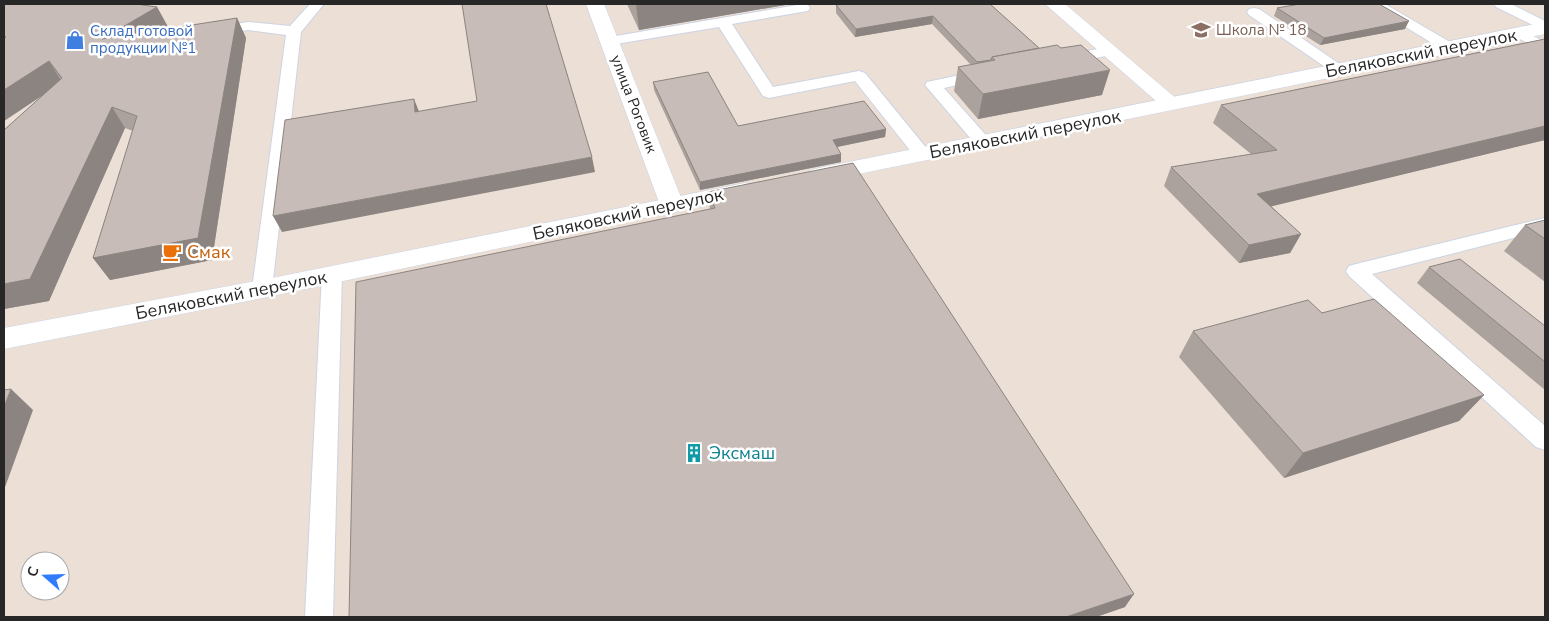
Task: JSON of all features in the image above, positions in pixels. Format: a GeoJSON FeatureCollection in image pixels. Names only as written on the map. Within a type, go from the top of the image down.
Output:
{"type":"FeatureCollection","features":[{"type":"Feature","properties":{"kind":"street","name":"улица Роговик"},"geometry":{"type":"LineString","coordinates":[[595,4],[672,205]]}},
{"type":"Feature","properties":{"kind":"street"},"geometry":{"type":"LineString","coordinates":[[1054,4],[1171,104]]}},
{"type":"Feature","properties":{"kind":"street","name":"Беляковский переулок"},"geometry":{"type":"LineString","coordinates":[[795,180],[1545,28]]}},
{"type":"Feature","properties":{"kind":"street","name":"Беляковский переулок"},"geometry":{"type":"LineString","coordinates":[[4,339],[262,289],[766,186]]}},
{"type":"Feature","properties":{"kind":"lane"},"geometry":{"type":"LineString","coordinates":[[262,289],[294,31],[317,4]]}},
{"type":"Feature","properties":{"kind":"lane"},"geometry":{"type":"LineString","coordinates":[[1375,4],[1450,48]]}},
{"type":"Feature","properties":{"kind":"lane"},"geometry":{"type":"LineString","coordinates":[[1501,4],[1545,28]]}},
{"type":"Feature","properties":{"kind":"lane"},"geometry":{"type":"LineString","coordinates":[[610,41],[803,8]]}},
{"type":"Feature","properties":{"kind":"lane"},"geometry":{"type":"LineString","coordinates":[[1254,12],[1339,70]]}},
{"type":"Feature","properties":{"kind":"lane"},"geometry":{"type":"LineString","coordinates":[[723,22],[769,93],[859,76],[922,154]]}},
{"type":"Feature","properties":{"kind":"lane"},"geometry":{"type":"LineString","coordinates":[[193,35],[248,26],[294,31]]}},
{"type":"Feature","properties":{"kind":"lane"},"geometry":{"type":"LineString","coordinates":[[1519,34],[1545,48]]}},
{"type":"Feature","properties":{"kind":"lane"},"geometry":{"type":"LineString","coordinates":[[1044,64],[1110,51]]}},
{"type":"Feature","properties":{"kind":"lane"},"geometry":{"type":"LineString","coordinates":[[982,142],[933,85],[998,73]]}},
{"type":"Feature","properties":{"kind":"lane"},"geometry":{"type":"LineString","coordinates":[[1545,224],[1356,271],[1545,440]]}},
{"type":"Feature","properties":{"kind":"lane"},"geometry":{"type":"LineString","coordinates":[[319,617],[332,274]]}},
{"type":"Feature","properties":{"kind":"building"},"geometry":{"type":"Polygon","coordinates":[[[4,4],[136,4],[157,7],[102,39],[237,18],[198,238],[93,258],[137,116],[112,107],[30,279],[4,284],[4,130],[62,78],[49,61],[4,90],[4,38],[6,37],[4,36],[4,4]]]}},
{"type":"Feature","properties":{"kind":"building"},"geometry":{"type":"Polygon","coordinates":[[[462,4],[546,4],[592,157],[273,216],[285,120],[414,99],[415,112],[477,101],[462,4]]]}},
{"type":"Feature","properties":{"kind":"building"},"geometry":{"type":"Polygon","coordinates":[[[990,4],[1039,48],[992,57],[991,60],[977,62],[933,16],[856,29],[836,5],[990,4]]]}},
{"type":"Feature","properties":{"kind":"building"},"geometry":{"type":"Polygon","coordinates":[[[1300,4],[1379,4],[1409,21],[1324,38],[1277,8],[1300,4]]]}},
{"type":"Feature","properties":{"kind":"building"},"geometry":{"type":"Polygon","coordinates":[[[1545,39],[1545,126],[1257,194],[1301,234],[1249,245],[1171,167],[1277,150],[1221,105],[1545,39]]]}},
{"type":"Feature","properties":{"kind":"building"},"geometry":{"type":"Polygon","coordinates":[[[1057,45],[1061,48],[1081,45],[1110,70],[983,94],[958,67],[995,60],[992,57],[1057,45]]]}},
{"type":"Feature","properties":{"kind":"building"},"geometry":{"type":"Polygon","coordinates":[[[708,72],[738,126],[864,101],[886,129],[833,140],[841,154],[700,182],[653,82],[708,72]]]}},
{"type":"Feature","properties":{"kind":"building","name":"Эксмаш"},"geometry":{"type":"Polygon","coordinates":[[[853,163],[1134,594],[1066,617],[349,617],[356,282],[715,208],[708,192],[853,163]]]}},
{"type":"Feature","properties":{"kind":"building"},"geometry":{"type":"Polygon","coordinates":[[[1545,220],[1545,239],[1525,225],[1545,220]]]}},
{"type":"Feature","properties":{"kind":"building"},"geometry":{"type":"Polygon","coordinates":[[[1460,259],[1545,326],[1545,362],[1429,267],[1460,259]]]}},
{"type":"Feature","properties":{"kind":"building"},"geometry":{"type":"Polygon","coordinates":[[[1374,299],[1484,395],[1303,453],[1193,331],[1308,300],[1322,313],[1374,299]]]}},
{"type":"Feature","properties":{"kind":"building"},"geometry":{"type":"Polygon","coordinates":[[[11,389],[4,407],[4,390],[11,389]]]}},
{"type":"Feature","properties":{"kind":"place","name":"Школа № 18"},"geometry":{"type":"Point","coordinates":[1201,30]}},
{"type":"Feature","properties":{"kind":"place","name":"Склад готовой продукции №1"},"geometry":{"type":"Point","coordinates":[75,40]}},
{"type":"Feature","properties":{"kind":"place","name":"Смак"},"geometry":{"type":"Point","coordinates":[172,252]}},
{"type":"Feature","properties":{"kind":"place","name":"Эксмаш"},"geometry":{"type":"Point","coordinates":[694,453]}}]}
